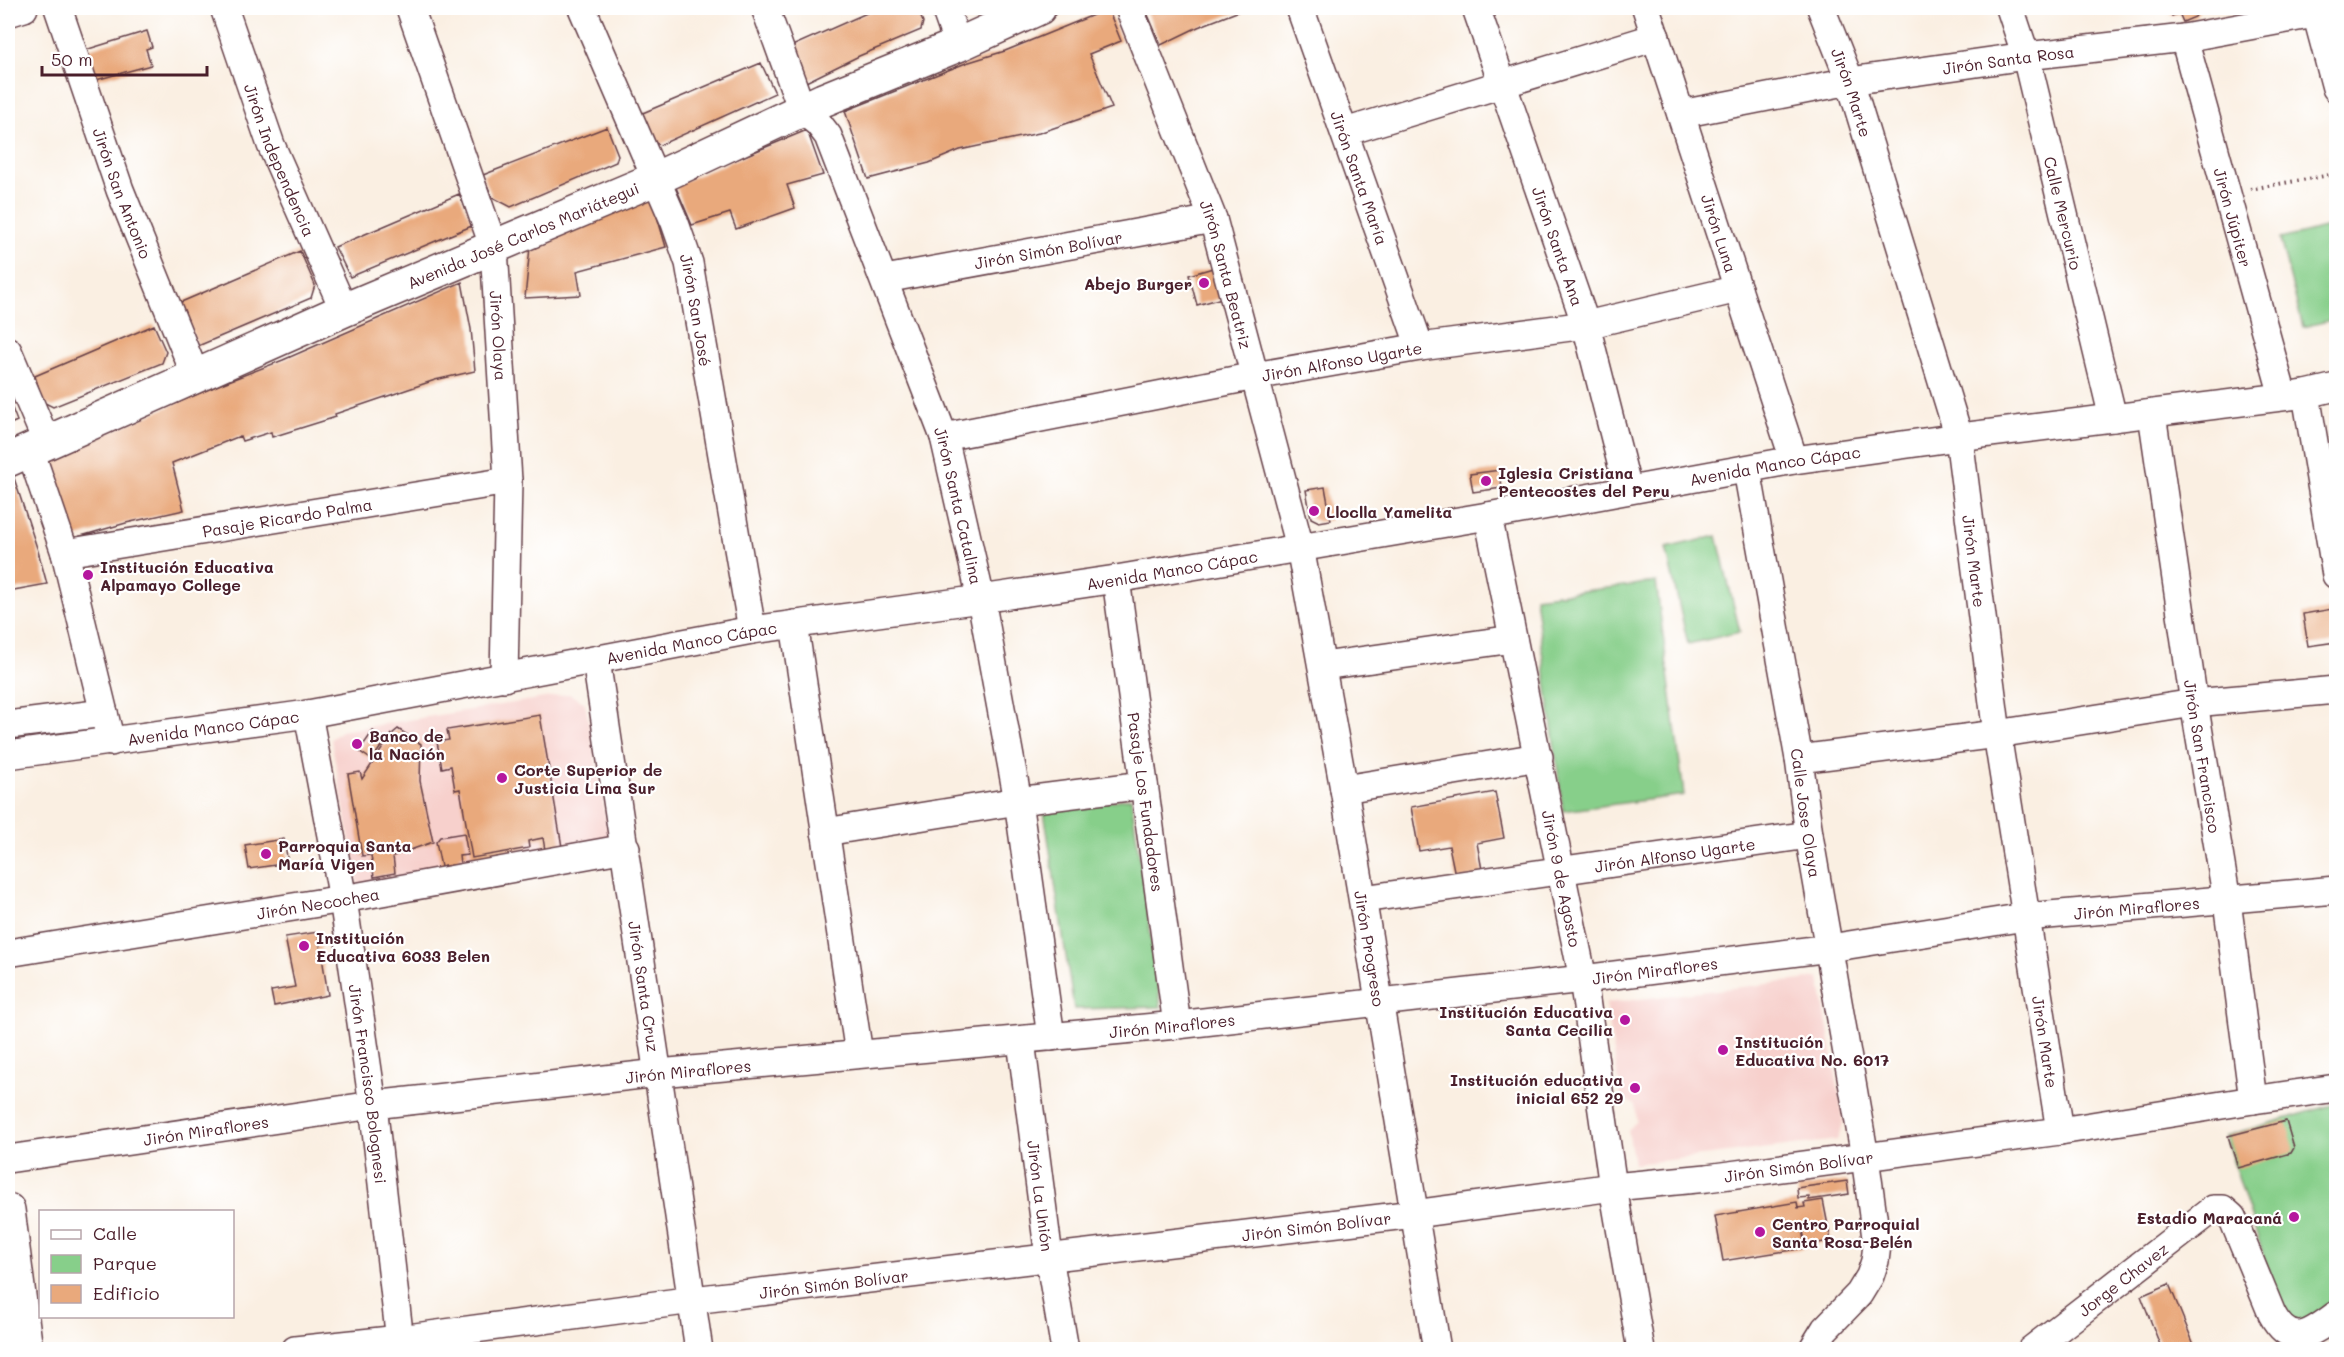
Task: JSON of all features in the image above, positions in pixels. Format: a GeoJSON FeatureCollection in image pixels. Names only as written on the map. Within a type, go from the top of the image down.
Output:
{"type":"FeatureCollection","features":[{"type":"Feature","properties":{"kind":"main road","name":"Avenida José Carlos Mariátegui"},"geometry":{"type":"LineString","coordinates":[[28,451],[344,309],[655,179],[802,110],[958,45],[1039,8]]}},
{"type":"Feature","properties":{"kind":"main road"},"geometry":{"type":"LineString","coordinates":[[8,1210],[26,1350]]}},
{"type":"Feature","properties":{"kind":"street"},"geometry":{"type":"LineString","coordinates":[[8,14],[24,8]]}},
{"type":"Feature","properties":{"kind":"street","name":"Jirón San Antonio"},"geometry":{"type":"LineString","coordinates":[[58,8],[120,190],[196,377]]}},
{"type":"Feature","properties":{"kind":"street","name":"Jirón Independencia"},"geometry":{"type":"LineString","coordinates":[[224,8],[271,145],[344,309]]}},
{"type":"Feature","properties":{"kind":"street","name":"Jirón Olaya"},"geometry":{"type":"LineString","coordinates":[[410,8],[494,248],[508,481],[504,678]]}},
{"type":"Feature","properties":{"kind":"street","name":"Jirón San José"},"geometry":{"type":"LineString","coordinates":[[582,8],[675,224],[692,275],[752,630]]}},
{"type":"Feature","properties":{"kind":"street","name":"Jirón Santa Catalina"},"geometry":{"type":"LineString","coordinates":[[765,8],[802,110],[818,123],[828,136],[944,437],[981,600],[1018,801],[1051,1037]]}},
{"type":"Feature","properties":{"kind":"street"},"geometry":{"type":"LineString","coordinates":[[945,8],[958,45]]}},
{"type":"Feature","properties":{"kind":"street","name":"Jirón Santa Beatriz"},"geometry":{"type":"LineString","coordinates":[[1129,8],[1213,219],[1300,547]]}},
{"type":"Feature","properties":{"kind":"street","name":"Jirón Santa María"},"geometry":{"type":"LineString","coordinates":[[1300,8],[1420,347]]}},
{"type":"Feature","properties":{"kind":"street","name":"Jirón Santa Ana"},"geometry":{"type":"LineString","coordinates":[[1476,8],[1586,324],[1628,490]]}},
{"type":"Feature","properties":{"kind":"street","name":"Jirón Luna"},"geometry":{"type":"LineString","coordinates":[[1646,8],[1794,460]]}},
{"type":"Feature","properties":{"kind":"street","name":"Jirón Marte"},"geometry":{"type":"LineString","coordinates":[[1821,8],[1850,81],[1959,437],[1997,734],[2060,1131]]}},
{"type":"Feature","properties":{"kind":"street","name":"Calle Mercurio"},"geometry":{"type":"LineString","coordinates":[[2010,8],[2026,56],[2113,418]]}},
{"type":"Feature","properties":{"kind":"street"},"geometry":{"type":"LineString","coordinates":[[2326,12],[2337,88]]}},
{"type":"Feature","properties":{"kind":"street","name":"Jirón Santa Rosa"},"geometry":{"type":"LineString","coordinates":[[1681,114],[1850,81],[2026,56],[2184,38],[2226,18],[2326,12]]}},
{"type":"Feature","properties":{"kind":"street"},"geometry":{"type":"LineString","coordinates":[[1345,132],[1656,37]]}},
{"type":"Feature","properties":{"kind":"street","name":"Jirón Júpiter"},"geometry":{"type":"LineString","coordinates":[[2184,38],[2228,193],[2294,395],[2337,575]]}},
{"type":"Feature","properties":{"kind":"street","name":"Jirón Simón Bolívar"},"geometry":{"type":"LineString","coordinates":[[885,279],[1213,219]]}},
{"type":"Feature","properties":{"kind":"street","name":"Jirón Alfonso Ugarte"},"geometry":{"type":"LineString","coordinates":[[944,437],[1255,376],[1420,347],[1586,324],[1738,289]]}},
{"type":"Feature","properties":{"kind":"street"},"geometry":{"type":"LineString","coordinates":[[8,351],[28,451],[65,553],[111,742]]}},
{"type":"Feature","properties":{"kind":"street","name":"Avenida Manco Cápac"},"geometry":{"type":"LineString","coordinates":[[8,755],[308,714],[752,630],[981,600],[1116,579],[1488,516],[1794,460],[2294,395],[2337,387]]}},
{"type":"Feature","properties":{"kind":"street","name":"Jirón San Francisco"},"geometry":{"type":"LineString","coordinates":[[2152,414],[2194,703],[2227,901],[2253,1100]]}},
{"type":"Feature","properties":{"kind":"street","name":"Calle Jose Olaya"},"geometry":{"type":"LineString","coordinates":[[1746,470],[1799,759],[1809,834],[1865,1157],[1877,1245],[1870,1276],[1859,1294],[1825,1329],[1812,1350]]}},
{"type":"Feature","properties":{"kind":"street","name":"Pasaje Ricardo Palma"},"geometry":{"type":"LineString","coordinates":[[65,553],[508,481]]}},
{"type":"Feature","properties":{"kind":"street","name":"Jirón 9 de Agosto"},"geometry":{"type":"LineString","coordinates":[[1488,516],[1583,979],[1613,1187],[1641,1350]]}},
{"type":"Feature","properties":{"kind":"street","name":"Jirón Progreso"},"geometry":{"type":"LineString","coordinates":[[1300,547],[1363,899],[1437,1350]]}},
{"type":"Feature","properties":{"kind":"street","name":"Pasaje Los Fundadores"},"geometry":{"type":"LineString","coordinates":[[1116,579],[1177,1025]]}},
{"type":"Feature","properties":{"kind":"street"},"geometry":{"type":"LineString","coordinates":[[794,624],[859,1053]]}},
{"type":"Feature","properties":{"kind":"street"},"geometry":{"type":"LineString","coordinates":[[1323,666],[1513,639]]}},
{"type":"Feature","properties":{"kind":"street","name":"Jirón Santa Cruz"},"geometry":{"type":"LineString","coordinates":[[596,660],[626,848],[699,1350]]}},
{"type":"Feature","properties":{"kind":"street"},"geometry":{"type":"LineString","coordinates":[[1799,759],[1997,734],[2194,703],[2337,690]]}},
{"type":"Feature","properties":{"kind":"street"},"geometry":{"type":"LineString","coordinates":[[8,725],[104,713]]}},
{"type":"Feature","properties":{"kind":"street","name":"Jirón Francisco Bolognesi"},"geometry":{"type":"LineString","coordinates":[[308,714],[343,899],[373,1105],[401,1345]]}},
{"type":"Feature","properties":{"kind":"street"},"geometry":{"type":"LineString","coordinates":[[69,717],[72,747]]}},
{"type":"Feature","properties":{"kind":"street"},"geometry":{"type":"LineString","coordinates":[[1344,789],[1539,757]]}},
{"type":"Feature","properties":{"kind":"street"},"geometry":{"type":"LineString","coordinates":[[825,832],[1018,801],[1144,785]]}},
{"type":"Feature","properties":{"kind":"street","name":"Jirón Alfonso Ugarte"},"geometry":{"type":"LineString","coordinates":[[1363,899],[1809,834]]}},
{"type":"Feature","properties":{"kind":"street","name":"Jirón Necochea"},"geometry":{"type":"LineString","coordinates":[[8,953],[343,899],[626,848]]}},
{"type":"Feature","properties":{"kind":"street","name":"Jirón Miraflores"},"geometry":{"type":"LineString","coordinates":[[8,1159],[373,1105],[859,1053],[1021,1041],[1177,1025],[1583,979],[1830,948],[2025,917],[2337,890]]}},
{"type":"Feature","properties":{"kind":"street","name":"Jirón La Unión"},"geometry":{"type":"LineString","coordinates":[[1021,1041],[1049,1257],[1065,1350]]}},
{"type":"Feature","properties":{"kind":"street","name":"Jirón Simón Bolívar"},"geometry":{"type":"LineString","coordinates":[[295,1350],[401,1345],[693,1300],[1414,1214],[1613,1187],[1707,1178],[2060,1131],[2337,1088]]}},
{"type":"Feature","properties":{"kind":"street","name":"Jorge Chavez"},"geometry":{"type":"LineString","coordinates":[[2031,1350],[2213,1209],[2223,1209],[2232,1217],[2278,1324],[2288,1334],[2299,1335],[2314,1332],[2337,1316]]}},
{"type":"Feature","properties":{"kind":"path"},"geometry":{"type":"LineString","coordinates":[[2228,193],[2337,174]]}},
{"type":"Feature","properties":{"kind":"shaded area"},"geometry":{"type":"Polygon","coordinates":[[[569,694],[585,703],[610,840],[358,885],[331,739],[341,731],[569,694]]]}},
{"type":"Feature","properties":{"kind":"shaded area","name":"Institución Educativa No. 6017"},"geometry":{"type":"Polygon","coordinates":[[[1819,978],[1844,1122],[1837,1140],[1634,1164],[1628,1130],[1637,1121],[1635,1105],[1621,1097],[1606,1003],[1819,978]]]}},
{"type":"Feature","properties":{"kind":"green space"},"geometry":{"type":"Polygon","coordinates":[[[2333,226],[2336,241],[2336,319],[2303,327],[2280,239],[2333,226]]]}},
{"type":"Feature","properties":{"kind":"green space"},"geometry":{"type":"Polygon","coordinates":[[[1717,536],[1740,632],[1688,644],[1666,548],[1717,536]]]}},
{"type":"Feature","properties":{"kind":"green space"},"geometry":{"type":"Polygon","coordinates":[[[1656,582],[1684,795],[1563,811],[1535,597],[1656,582]]]}},
{"type":"Feature","properties":{"kind":"green space"},"geometry":{"type":"Polygon","coordinates":[[[1131,798],[1161,1007],[1074,1009],[1044,811],[1131,798]]]}},
{"type":"Feature","properties":{"kind":"green space","name":"Estadio Maracaná"},"geometry":{"type":"Polygon","coordinates":[[[2336,1104],[2336,1298],[2294,1331],[2286,1325],[2225,1136],[2336,1104]]]}},
{"type":"Feature","properties":{"kind":"building"},"geometry":{"type":"Polygon","coordinates":[[[878,8],[917,8],[923,22],[921,30],[859,56],[806,82],[783,50],[878,8]]]}},
{"type":"Feature","properties":{"kind":"building"},"geometry":{"type":"Polygon","coordinates":[[[1145,8],[1247,8],[1198,27],[1161,45],[1145,8]]]}},
{"type":"Feature","properties":{"kind":"building"},"geometry":{"type":"Polygon","coordinates":[[[2168,8],[2199,8],[2199,11],[2195,17],[2183,22],[2179,13],[2172,16],[2168,8]]]}},
{"type":"Feature","properties":{"kind":"building"},"geometry":{"type":"Polygon","coordinates":[[[1108,9],[1121,41],[1089,54],[1112,108],[1039,133],[960,150],[929,163],[868,179],[845,111],[966,63],[1005,51],[1108,9]]]}},
{"type":"Feature","properties":{"kind":"building"},"geometry":{"type":"Polygon","coordinates":[[[147,31],[152,47],[146,49],[151,65],[92,81],[82,51],[147,31]]]}},
{"type":"Feature","properties":{"kind":"building"},"geometry":{"type":"Polygon","coordinates":[[[761,63],[775,93],[660,145],[649,140],[638,115],[761,63]]]}},
{"type":"Feature","properties":{"kind":"building"},"geometry":{"type":"Polygon","coordinates":[[[607,127],[618,155],[616,162],[511,207],[492,197],[483,175],[607,127]]]}},
{"type":"Feature","properties":{"kind":"building"},"geometry":{"type":"Polygon","coordinates":[[[807,130],[823,175],[787,185],[795,208],[736,229],[730,213],[692,225],[675,185],[807,130]]]}},
{"type":"Feature","properties":{"kind":"building"},"geometry":{"type":"Polygon","coordinates":[[[459,194],[474,225],[350,277],[335,247],[459,194]]]}},
{"type":"Feature","properties":{"kind":"building"},"geometry":{"type":"Polygon","coordinates":[[[651,196],[666,247],[577,271],[581,295],[525,298],[530,247],[651,196]]]}},
{"type":"Feature","properties":{"kind":"building"},"geometry":{"type":"Polygon","coordinates":[[[300,251],[315,285],[311,298],[198,346],[179,303],[300,251]]]}},
{"type":"Feature","properties":{"kind":"building"},"geometry":{"type":"Polygon","coordinates":[[[1213,268],[1222,298],[1197,305],[1189,275],[1213,268]]]}},
{"type":"Feature","properties":{"kind":"building"},"geometry":{"type":"Polygon","coordinates":[[[462,282],[471,329],[475,371],[435,380],[335,414],[336,417],[272,437],[271,432],[242,441],[240,436],[172,463],[184,510],[126,523],[67,540],[40,462],[462,282]]]}},
{"type":"Feature","properties":{"kind":"building"},"geometry":{"type":"Polygon","coordinates":[[[154,325],[166,352],[162,363],[53,407],[43,402],[35,376],[154,325]]]}},
{"type":"Feature","properties":{"kind":"building"},"geometry":{"type":"Polygon","coordinates":[[[8,398],[17,421],[8,425],[8,398]]]}},
{"type":"Feature","properties":{"kind":"building","name":"Iglesia Cristiana Pentecostes del Peru"},"geometry":{"type":"Polygon","coordinates":[[[1500,470],[1502,488],[1473,492],[1470,474],[1500,470]]]}},
{"type":"Feature","properties":{"kind":"building"},"geometry":{"type":"Polygon","coordinates":[[[14,478],[47,584],[8,591],[8,481],[14,478]]]}},
{"type":"Feature","properties":{"kind":"building"},"geometry":{"type":"Polygon","coordinates":[[[1325,487],[1331,520],[1319,522],[1311,518],[1306,490],[1325,487]]]}},
{"type":"Feature","properties":{"kind":"building"},"geometry":{"type":"Polygon","coordinates":[[[2332,609],[2336,642],[2308,646],[2303,614],[2332,609]]]}},
{"type":"Feature","properties":{"kind":"building","name":"Corte Superior de Justicia Lima Sur"},"geometry":{"type":"Polygon","coordinates":[[[540,715],[562,847],[545,850],[543,838],[528,841],[529,848],[472,858],[460,789],[455,790],[451,766],[442,768],[437,742],[449,740],[447,730],[540,715]]]}},
{"type":"Feature","properties":{"kind":"building"},"geometry":{"type":"Polygon","coordinates":[[[398,729],[421,744],[420,781],[433,842],[393,856],[395,873],[374,877],[371,855],[362,856],[348,774],[360,772],[362,779],[392,734],[398,729]]]}},
{"type":"Feature","properties":{"kind":"building"},"geometry":{"type":"Polygon","coordinates":[[[373,731],[386,739],[372,760],[359,751],[373,731]]]}},
{"type":"Feature","properties":{"kind":"building"},"geometry":{"type":"Polygon","coordinates":[[[1495,792],[1504,838],[1477,843],[1483,875],[1456,880],[1449,846],[1419,851],[1411,807],[1495,792]]]}},
{"type":"Feature","properties":{"kind":"building"},"geometry":{"type":"Polygon","coordinates":[[[464,833],[468,855],[459,856],[460,864],[441,867],[436,842],[440,837],[464,833]]]}},
{"type":"Feature","properties":{"kind":"building","name":"Parroquia Santa María Vigen"},"geometry":{"type":"Polygon","coordinates":[[[284,839],[288,863],[249,869],[245,845],[284,839]]]}},
{"type":"Feature","properties":{"kind":"building"},"geometry":{"type":"Polygon","coordinates":[[[318,932],[328,995],[274,1006],[271,991],[295,987],[285,937],[318,932]]]}},
{"type":"Feature","properties":{"kind":"building"},"geometry":{"type":"Polygon","coordinates":[[[2286,1121],[2294,1148],[2291,1153],[2238,1168],[2228,1136],[2286,1121]]]}},
{"type":"Feature","properties":{"kind":"building"},"geometry":{"type":"Polygon","coordinates":[[[1847,1181],[1849,1194],[1809,1200],[1809,1197],[1798,1198],[1797,1188],[1847,1181]]]}},
{"type":"Feature","properties":{"kind":"building","name":"Centro Parroquial Santa Rosa-Belén"},"geometry":{"type":"Polygon","coordinates":[[[1823,1200],[1831,1241],[1806,1245],[1801,1222],[1805,1248],[1723,1261],[1715,1216],[1797,1202],[1798,1208],[1805,1207],[1804,1203],[1823,1200]]]}},
{"type":"Feature","properties":{"kind":"building"},"geometry":{"type":"Polygon","coordinates":[[[2169,1284],[2195,1347],[2188,1350],[2162,1350],[2141,1296],[2169,1284]]]}},
{"type":"Feature","properties":{"kind":"place","name":"Abejo Burger"},"geometry":{"type":"Point","coordinates":[1204,283]}},
{"type":"Feature","properties":{"kind":"place","name":"Iglesia Cristiana Pentecostes del Peru"},"geometry":{"type":"Point","coordinates":[1486,481]}},
{"type":"Feature","properties":{"kind":"place","name":"Lloclla Yamelita"},"geometry":{"type":"Point","coordinates":[1314,511]}},
{"type":"Feature","properties":{"kind":"place","name":"Institución Educativa Alpamayo College"},"geometry":{"type":"Point","coordinates":[88,575]}},
{"type":"Feature","properties":{"kind":"place","name":"Banco de la Nación"},"geometry":{"type":"Point","coordinates":[357,744]}},
{"type":"Feature","properties":{"kind":"place","name":"Corte Superior de Justicia Lima Sur"},"geometry":{"type":"Point","coordinates":[502,778]}},
{"type":"Feature","properties":{"kind":"place","name":"Parroquia Santa María Vigen"},"geometry":{"type":"Point","coordinates":[266,854]}},
{"type":"Feature","properties":{"kind":"place","name":"Institución Educativa 6033 Belen"},"geometry":{"type":"Point","coordinates":[304,946]}},
{"type":"Feature","properties":{"kind":"place","name":"Institución Educativa Santa Cecilia"},"geometry":{"type":"Point","coordinates":[1625,1020]}},
{"type":"Feature","properties":{"kind":"place","name":"Institución Educativa No. 6017"},"geometry":{"type":"Point","coordinates":[1723,1050]}},
{"type":"Feature","properties":{"kind":"place","name":"Institución educativa inicial 652 29"},"geometry":{"type":"Point","coordinates":[1635,1088]}},
{"type":"Feature","properties":{"kind":"place","name":"Estadio Maracaná"},"geometry":{"type":"Point","coordinates":[2294,1217]}},
{"type":"Feature","properties":{"kind":"place","name":"Centro Parroquial Santa Rosa-Belén"},"geometry":{"type":"Point","coordinates":[1760,1232]}}]}
